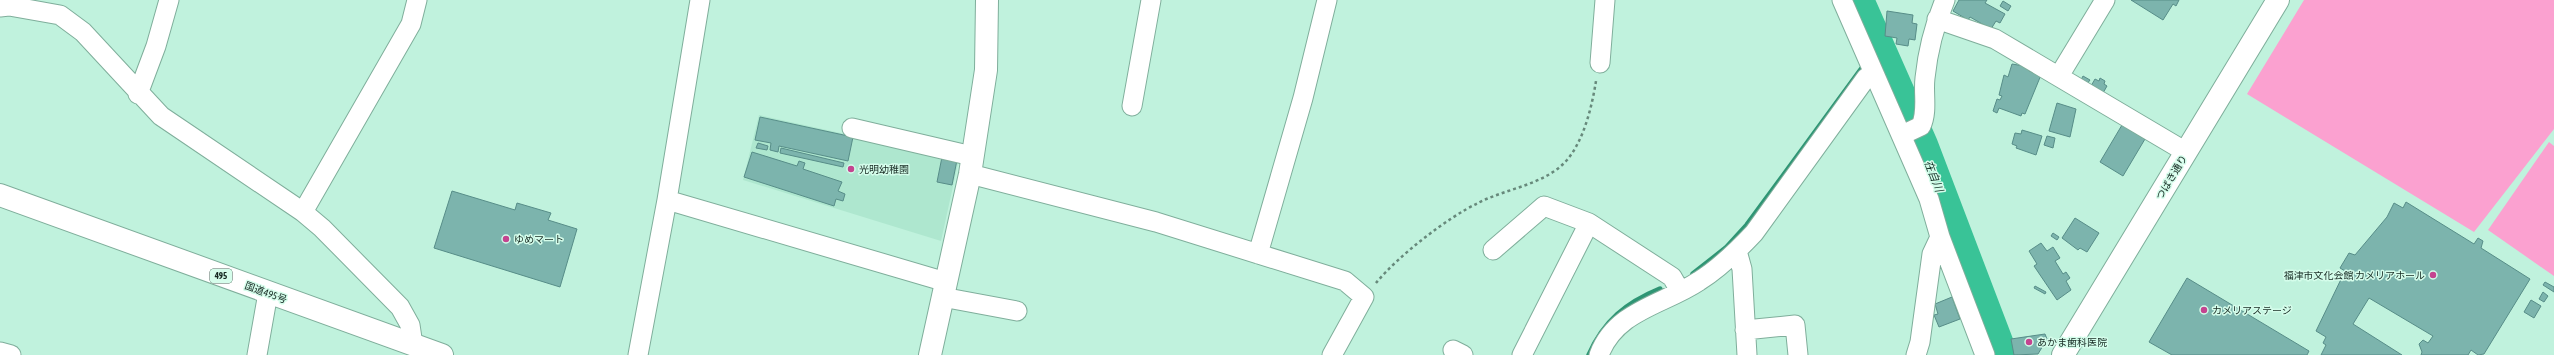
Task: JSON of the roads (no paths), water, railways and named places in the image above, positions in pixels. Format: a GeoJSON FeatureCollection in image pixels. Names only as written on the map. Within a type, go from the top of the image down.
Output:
{"type":"FeatureCollection","features":[{"type":"Feature","properties":{"kind":"main road"},"geometry":{"type":"LineString","coordinates":[[930,355],[971,165],[986,70],[987,0]]}},
{"type":"Feature","properties":{"kind":"main road","name":"つばき通り"},"geometry":{"type":"LineString","coordinates":[[2064,355],[2278,0]]}},
{"type":"Feature","properties":{"kind":"main road","name":"国道495号"},"geometry":{"type":"LineString","coordinates":[[0,195],[442,355]]}},
{"type":"Feature","properties":{"kind":"street"},"geometry":{"type":"LineString","coordinates":[[138,94],[156,46],[169,0]]}},
{"type":"Feature","properties":{"kind":"street"},"geometry":{"type":"LineString","coordinates":[[303,212],[411,24],[417,0]]}},
{"type":"Feature","properties":{"kind":"street"},"geometry":{"type":"LineString","coordinates":[[638,355],[667,200],[700,0]]}},
{"type":"Feature","properties":{"kind":"street"},"geometry":{"type":"LineString","coordinates":[[1132,106],[1151,0]]}},
{"type":"Feature","properties":{"kind":"street"},"geometry":{"type":"LineString","coordinates":[[1258,254],[1303,98],[1327,0]]}},
{"type":"Feature","properties":{"kind":"street"},"geometry":{"type":"LineString","coordinates":[[1600,62],[1605,0]]}},
{"type":"Feature","properties":{"kind":"street"},"geometry":{"type":"LineString","coordinates":[[1842,0],[1873,73],[1912,131],[1940,237],[1985,355]]}},
{"type":"Feature","properties":{"kind":"street"},"geometry":{"type":"LineString","coordinates":[[1912,131],[1925,118],[1925,80],[1930,40],[1945,0]]}},
{"type":"Feature","properties":{"kind":"street"},"geometry":{"type":"LineString","coordinates":[[2059,76],[2104,0]]}},
{"type":"Feature","properties":{"kind":"street"},"geometry":{"type":"LineString","coordinates":[[0,7],[62,8],[138,94],[161,116],[303,212],[322,228],[400,307],[410,325],[413,344]]}},
{"type":"Feature","properties":{"kind":"street"},"geometry":{"type":"LineString","coordinates":[[1937,19],[1995,39],[2186,152]]}},
{"type":"Feature","properties":{"kind":"street"},"geometry":{"type":"LineString","coordinates":[[1599,355],[1603,343],[1616,326],[1640,310],[1699,281],[1737,251],[1754,232],[1866,78],[1873,73]]}},
{"type":"Feature","properties":{"kind":"street"},"geometry":{"type":"LineString","coordinates":[[852,128],[1344,281],[1364,297],[1332,355]]}},
{"type":"Feature","properties":{"kind":"street"},"geometry":{"type":"LineString","coordinates":[[667,200],[1017,311]]}},
{"type":"Feature","properties":{"kind":"street"},"geometry":{"type":"LineString","coordinates":[[1493,250],[1544,206],[1589,223],[1672,277],[1680,291]]}},
{"type":"Feature","properties":{"kind":"street"},"geometry":{"type":"LineString","coordinates":[[1522,355],[1589,223]]}},
{"type":"Feature","properties":{"kind":"street"},"geometry":{"type":"LineString","coordinates":[[1916,355],[1920,342],[1932,254],[1940,237]]}},
{"type":"Feature","properties":{"kind":"street"},"geometry":{"type":"LineString","coordinates":[[1737,251],[1742,269],[1747,355]]}},
{"type":"Feature","properties":{"kind":"street"},"geometry":{"type":"LineString","coordinates":[[257,355],[268,293]]}},
{"type":"Feature","properties":{"kind":"street"},"geometry":{"type":"LineString","coordinates":[[1746,330],[1794,325],[1798,355]]}},
{"type":"Feature","properties":{"kind":"street"},"geometry":{"type":"LineString","coordinates":[[0,352],[11,355]]}},
{"type":"Feature","properties":{"kind":"waterway","name":"在自川"},"geometry":{"type":"LineString","coordinates":[[1858,0],[1922,145],[2002,355]]}},
{"type":"Feature","properties":{"kind":"waterway"},"geometry":{"type":"LineString","coordinates":[[1693,274],[1726,248],[1747,225],[1863,67]]}},
{"type":"Feature","properties":{"kind":"waterway"},"geometry":{"type":"LineString","coordinates":[[1589,355],[1602,332],[1617,314],[1637,300],[1660,289]]}},
{"type":"Feature","properties":{"kind":"place","name":"光明幼稚園"},"geometry":{"type":"Point","coordinates":[851,169]}},
{"type":"Feature","properties":{"kind":"place","name":"ゆめマート"},"geometry":{"type":"Point","coordinates":[506,239]}},
{"type":"Feature","properties":{"kind":"place","name":"福津市文化会館 カメリアホール"},"geometry":{"type":"Point","coordinates":[2433,275]}},
{"type":"Feature","properties":{"kind":"place","name":"カメリアステージ"},"geometry":{"type":"Point","coordinates":[2204,310]}},
{"type":"Feature","properties":{"kind":"place","name":"あかま歯科医院"},"geometry":{"type":"Point","coordinates":[2029,342]}}]}
